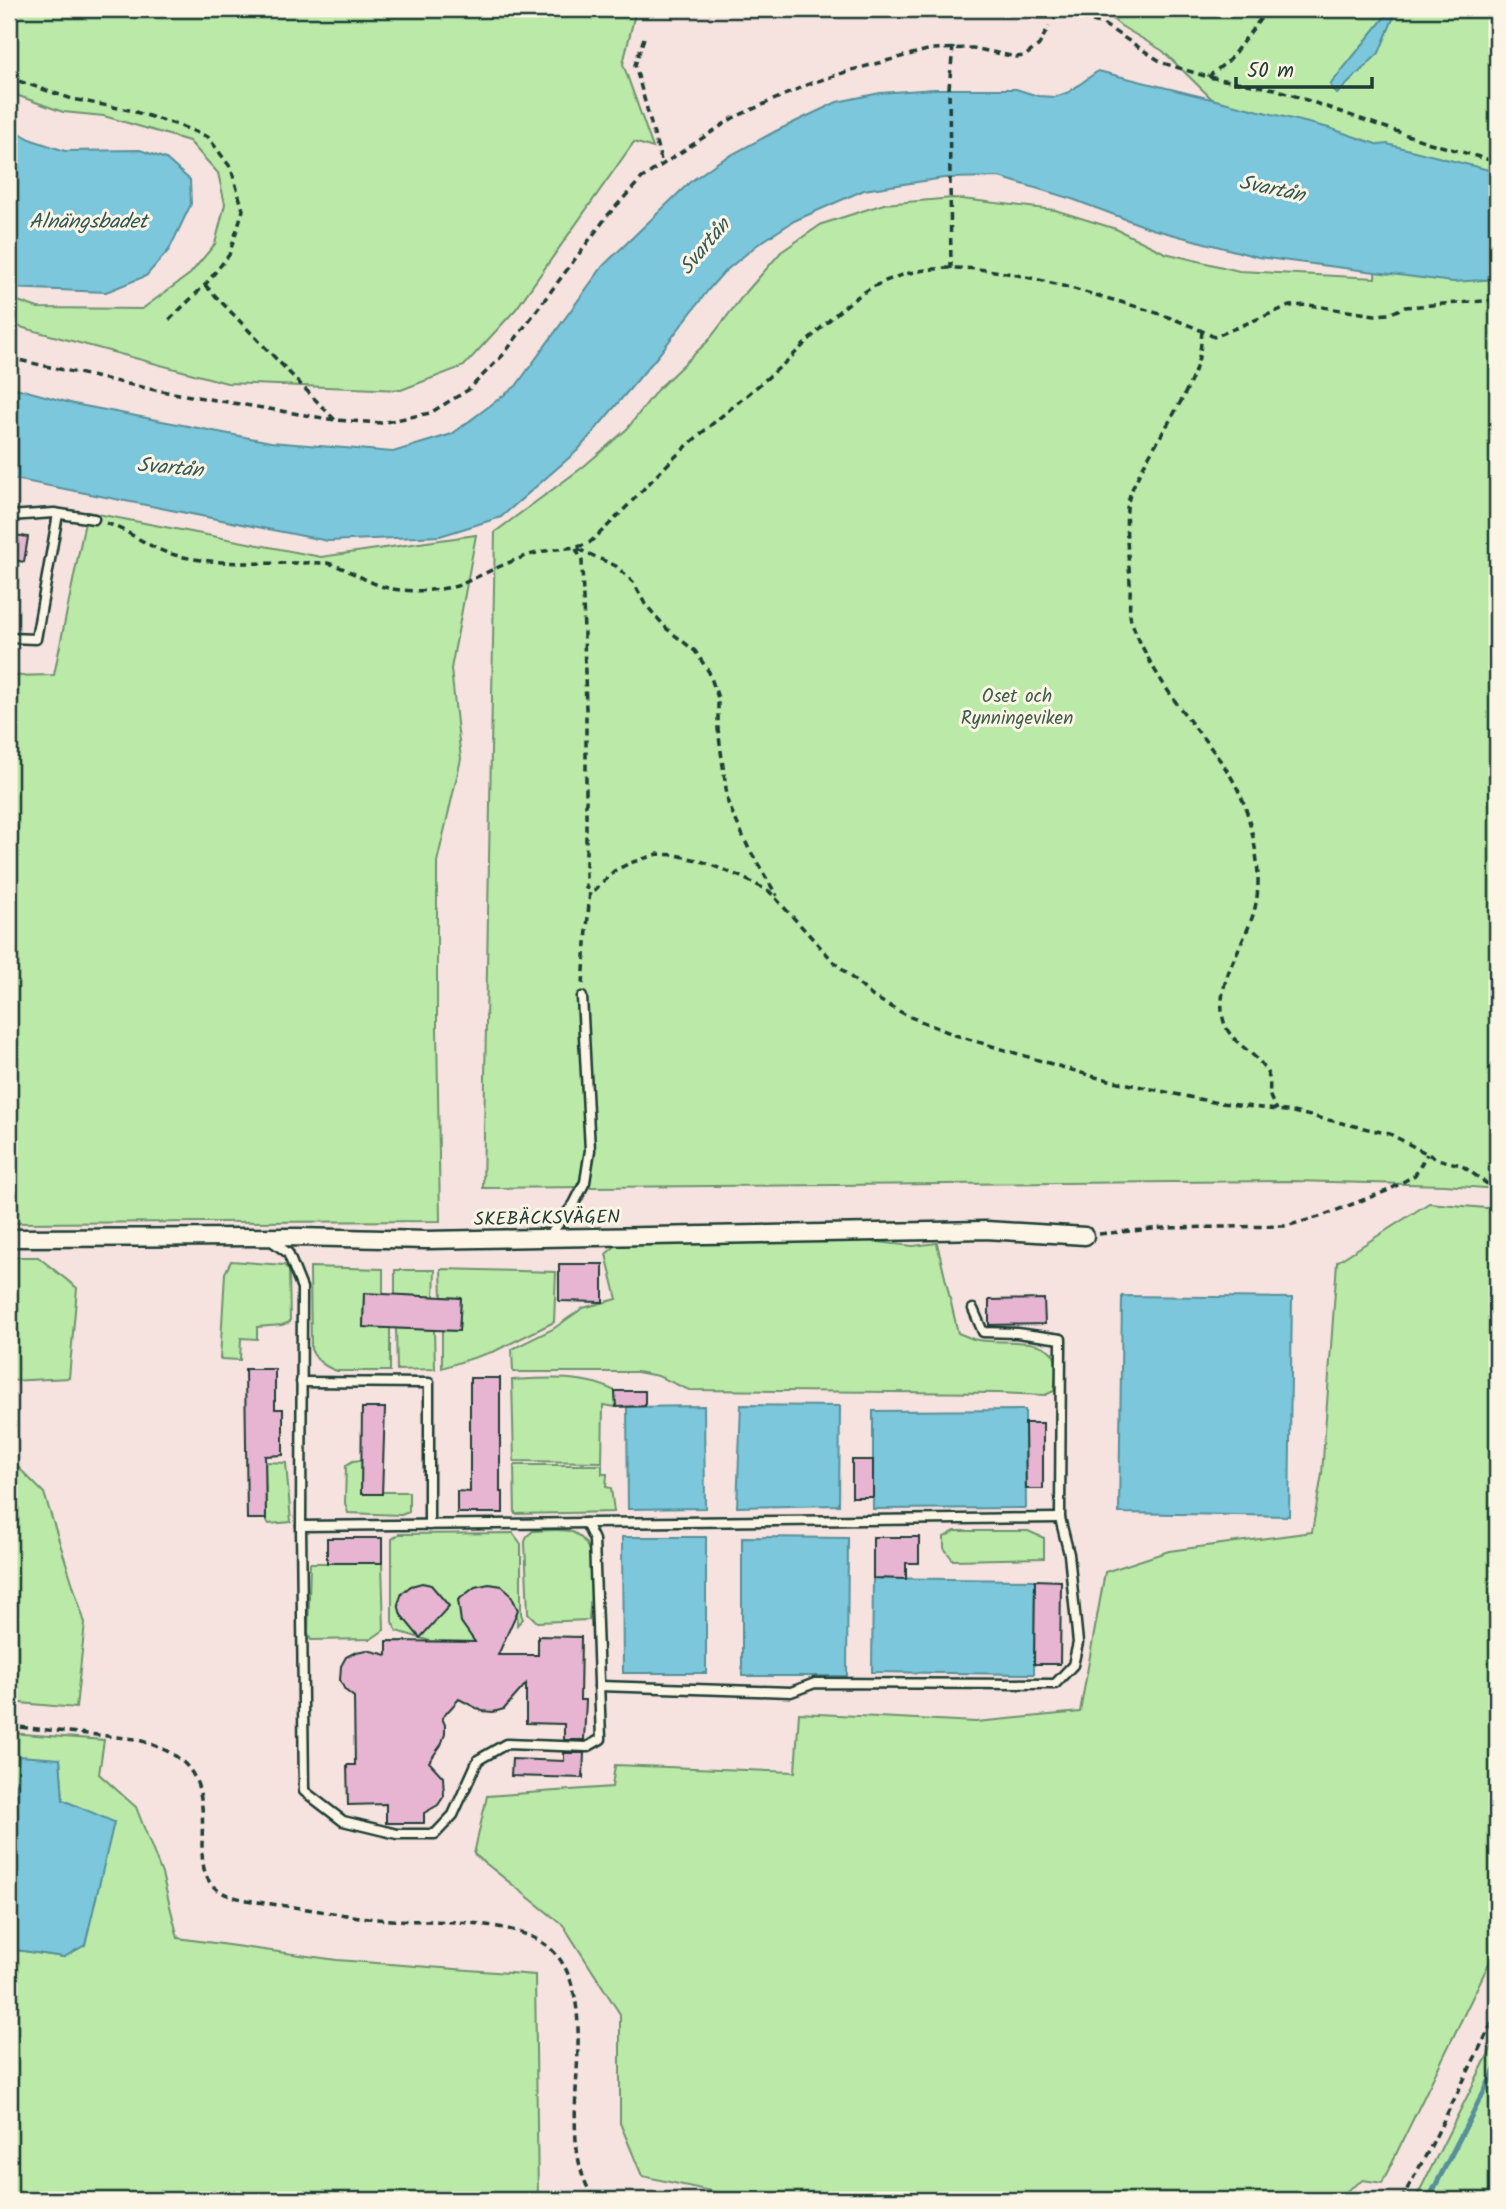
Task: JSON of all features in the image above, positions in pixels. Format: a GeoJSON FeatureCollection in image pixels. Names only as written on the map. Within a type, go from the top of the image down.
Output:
{"type":"FeatureCollection","features":[{"type":"Feature","properties":{"kind":"street"},"geometry":{"type":"LineString","coordinates":[[1038,9],[1054,9]]}},
{"type":"Feature","properties":{"kind":"street","name":"SKEBÄCKSVÄGEN"},"geometry":{"type":"LineString","coordinates":[[9,1238],[267,1237],[427,1240],[986,1230],[1085,1236]]}},
{"type":"Feature","properties":{"kind":"lane"},"geometry":{"type":"LineString","coordinates":[[9,638],[36,639],[58,513]]}},
{"type":"Feature","properties":{"kind":"lane"},"geometry":{"type":"LineString","coordinates":[[9,516],[58,513],[94,519]]}},
{"type":"Feature","properties":{"kind":"lane"},"geometry":{"type":"LineString","coordinates":[[548,1237],[574,1204],[585,1182],[590,1150],[582,997]]}},
{"type":"Feature","properties":{"kind":"lane"},"geometry":{"type":"LineString","coordinates":[[267,1237],[288,1253],[302,1287],[300,1526],[304,1791],[343,1821],[397,1834],[435,1834],[453,1815],[478,1760],[506,1744],[587,1747],[601,1739],[594,1540],[586,1523]]}},
{"type":"Feature","properties":{"kind":"lane"},"geometry":{"type":"LineString","coordinates":[[599,1686],[791,1692],[815,1683],[1055,1684],[1073,1665],[1078,1643],[1069,1554],[1060,1518],[1061,1339],[983,1332],[974,1310]]}},
{"type":"Feature","properties":{"kind":"lane"},"geometry":{"type":"LineString","coordinates":[[302,1382],[429,1383],[429,1525]]}},
{"type":"Feature","properties":{"kind":"lane"},"geometry":{"type":"LineString","coordinates":[[300,1526],[1060,1518]]}},
{"type":"Feature","properties":{"kind":"path"},"geometry":{"type":"LineString","coordinates":[[9,358],[155,390],[335,420],[381,423],[430,413],[468,390],[504,354],[608,215],[642,178],[733,118],[809,84],[931,49],[972,48],[1016,57],[1025,56],[1033,52],[1046,35],[1054,9],[1103,24],[1163,64],[1208,78],[1275,89],[1430,143],[1497,162]]}},
{"type":"Feature","properties":{"kind":"path"},"geometry":{"type":"LineString","coordinates":[[1208,78],[1229,60],[1268,9]]}},
{"type":"Feature","properties":{"kind":"path"},"geometry":{"type":"LineString","coordinates":[[645,38],[635,65],[662,164]]}},
{"type":"Feature","properties":{"kind":"path"},"geometry":{"type":"LineString","coordinates":[[951,269],[949,88],[953,47]]}},
{"type":"Feature","properties":{"kind":"path"},"geometry":{"type":"LineString","coordinates":[[9,75],[13,79],[72,99],[129,110],[208,137],[231,168],[243,210],[229,255],[205,285],[166,323]]}},
{"type":"Feature","properties":{"kind":"path"},"geometry":{"type":"LineString","coordinates":[[94,519],[122,528],[173,555],[244,562],[327,563],[343,567],[383,587],[445,589],[528,556],[548,550],[576,549],[589,543],[607,528],[677,455],[857,296],[893,279],[918,272],[951,269],[990,271],[1040,280],[1141,308],[1214,337],[1289,306],[1308,305],[1375,315],[1389,314],[1405,307],[1497,300]]}},
{"type":"Feature","properties":{"kind":"path"},"geometry":{"type":"LineString","coordinates":[[205,285],[335,420]]}},
{"type":"Feature","properties":{"kind":"path"},"geometry":{"type":"LineString","coordinates":[[1202,331],[1199,359],[1140,473],[1127,505],[1130,617],[1143,647],[1182,711],[1223,762],[1239,792],[1250,822],[1257,862],[1256,902],[1243,940],[1227,974],[1222,1003],[1223,1020],[1230,1035],[1260,1062],[1268,1074],[1270,1096],[1277,1110]]}},
{"type":"Feature","properties":{"kind":"path"},"geometry":{"type":"LineString","coordinates":[[576,549],[582,561],[586,710],[586,888],[595,890],[614,871],[630,863],[658,854],[676,855],[701,861],[739,876],[763,888],[780,901]]}},
{"type":"Feature","properties":{"kind":"path"},"geometry":{"type":"LineString","coordinates":[[576,549],[616,566],[634,583],[645,604],[667,629],[695,652],[709,672],[718,698],[718,729],[728,803],[748,848],[780,901],[834,962],[872,996],[908,1016],[955,1035],[1095,1077],[1213,1102],[1349,1123],[1390,1134],[1437,1159],[1461,1165],[1486,1183],[1497,1187]]}},
{"type":"Feature","properties":{"kind":"path"},"geometry":{"type":"LineString","coordinates":[[582,997],[590,889]]}},
{"type":"Feature","properties":{"kind":"path"},"geometry":{"type":"LineString","coordinates":[[1085,1236],[1163,1228],[1286,1226],[1319,1217],[1388,1190],[1415,1175],[1427,1154]]}},
{"type":"Feature","properties":{"kind":"path"},"geometry":{"type":"LineString","coordinates":[[9,1726],[136,1739],[156,1746],[184,1763],[196,1783],[203,1803],[202,1870],[209,1883],[222,1893],[252,1901],[377,1919],[477,1924],[528,1937],[552,1950],[568,1975],[574,1995],[577,2024],[576,2142],[582,2172],[595,2200]]}},
{"type":"Feature","properties":{"kind":"path"},"geometry":{"type":"LineString","coordinates":[[1401,2200],[1497,2013]]}},
{"type":"Feature","properties":{"kind":"green space"},"geometry":{"type":"Polygon","coordinates":[[[9,9],[636,9],[623,64],[653,148],[634,142],[516,309],[464,366],[401,390],[227,383],[9,324],[9,298],[38,308],[142,309],[190,274],[215,244],[225,204],[218,173],[189,141],[104,116],[63,112],[9,90],[9,9]]]}},
{"type":"Feature","properties":{"kind":"green space","name":"Oset och Rynningeviken"},"geometry":{"type":"Polygon","coordinates":[[[1100,9],[1497,9],[1497,1189],[1293,1181],[483,1188],[495,532],[583,467],[627,429],[657,390],[708,341],[781,252],[822,224],[884,204],[953,198],[1055,210],[1116,229],[1165,253],[1239,271],[1375,278],[1376,259],[1242,108],[1212,99],[1163,51],[1121,26],[1100,9]]]}},
{"type":"Feature","properties":{"kind":"green space"},"geometry":{"type":"Polygon","coordinates":[[[87,512],[321,557],[476,535],[451,669],[461,759],[437,862],[440,1221],[9,1223],[9,676],[54,675],[87,512]]]}},
{"type":"Feature","properties":{"kind":"green space"},"geometry":{"type":"Polygon","coordinates":[[[1429,1203],[1497,1209],[1497,1947],[1382,2183],[1363,2180],[1333,2200],[751,2200],[642,2176],[620,2123],[620,2014],[563,1925],[474,1854],[487,1796],[612,1787],[615,1765],[795,1772],[799,1713],[976,1722],[1080,1712],[1105,1572],[1169,1551],[1312,1532],[1322,1474],[1337,1262],[1429,1203]]]}},
{"type":"Feature","properties":{"kind":"green space"},"geometry":{"type":"Polygon","coordinates":[[[781,1231],[913,1246],[937,1243],[958,1333],[982,1341],[1037,1344],[1045,1348],[1052,1353],[1056,1362],[1054,1391],[1045,1395],[689,1390],[658,1376],[637,1372],[513,1372],[512,1349],[553,1329],[583,1308],[617,1299],[606,1254],[615,1246],[636,1241],[781,1231]]]}},
{"type":"Feature","properties":{"kind":"green space"},"geometry":{"type":"Polygon","coordinates":[[[9,1257],[38,1257],[77,1288],[69,1378],[9,1381],[9,1257]]]}},
{"type":"Feature","properties":{"kind":"green space"},"geometry":{"type":"Polygon","coordinates":[[[231,1261],[284,1265],[289,1270],[290,1322],[257,1327],[257,1339],[241,1338],[240,1360],[220,1359],[225,1273],[231,1261]]]}},
{"type":"Feature","properties":{"kind":"green space"},"geometry":{"type":"Polygon","coordinates":[[[310,1267],[383,1269],[383,1294],[364,1294],[363,1326],[390,1328],[390,1371],[337,1371],[315,1357],[311,1349],[310,1267]]]}},
{"type":"Feature","properties":{"kind":"green space"},"geometry":{"type":"Polygon","coordinates":[[[441,1269],[556,1272],[554,1322],[495,1351],[442,1368],[442,1330],[459,1331],[461,1298],[442,1297],[441,1269]]]}},
{"type":"Feature","properties":{"kind":"green space"},"geometry":{"type":"Polygon","coordinates":[[[395,1270],[435,1270],[434,1297],[395,1295],[395,1270]]]}},
{"type":"Feature","properties":{"kind":"green space"},"geometry":{"type":"Polygon","coordinates":[[[396,1328],[434,1330],[435,1369],[397,1370],[396,1328]]]}},
{"type":"Feature","properties":{"kind":"green space"},"geometry":{"type":"Polygon","coordinates":[[[512,1380],[578,1380],[615,1391],[616,1407],[603,1405],[602,1462],[514,1461],[512,1380]]]}},
{"type":"Feature","properties":{"kind":"green space"},"geometry":{"type":"Polygon","coordinates":[[[9,1458],[44,1493],[85,1623],[76,1708],[9,1702],[9,1458]]]}},
{"type":"Feature","properties":{"kind":"green space"},"geometry":{"type":"Polygon","coordinates":[[[361,1460],[382,1492],[409,1492],[409,1512],[401,1515],[348,1513],[345,1503],[346,1465],[361,1460]]]}},
{"type":"Feature","properties":{"kind":"green space"},"geometry":{"type":"Polygon","coordinates":[[[265,1462],[286,1463],[291,1522],[269,1524],[266,1519],[265,1462]]]}},
{"type":"Feature","properties":{"kind":"green space"},"geometry":{"type":"Polygon","coordinates":[[[514,1465],[602,1465],[602,1474],[607,1474],[606,1487],[611,1488],[614,1512],[515,1514],[514,1465]]]}},
{"type":"Feature","properties":{"kind":"green space"},"geometry":{"type":"Polygon","coordinates":[[[533,1531],[568,1531],[582,1538],[591,1559],[589,1620],[537,1622],[528,1613],[525,1542],[533,1531]]]}},
{"type":"Feature","properties":{"kind":"green space"},"geometry":{"type":"Polygon","coordinates":[[[955,1531],[1028,1531],[1044,1538],[1044,1558],[953,1560],[944,1548],[944,1537],[955,1531]]]}},
{"type":"Feature","properties":{"kind":"green space"},"geometry":{"type":"Polygon","coordinates":[[[513,1533],[521,1544],[523,1619],[517,1625],[517,1612],[509,1593],[495,1585],[485,1585],[464,1596],[478,1642],[430,1641],[397,1631],[392,1622],[392,1539],[399,1534],[513,1533]]]}},
{"type":"Feature","properties":{"kind":"green space"},"geometry":{"type":"Polygon","coordinates":[[[310,1563],[382,1563],[384,1630],[371,1639],[311,1640],[308,1634],[310,1563]]]}},
{"type":"Feature","properties":{"kind":"green space"},"geometry":{"type":"Polygon","coordinates":[[[9,1733],[104,1740],[99,1774],[136,1807],[162,1874],[178,1938],[337,1960],[535,1975],[538,2200],[9,2200],[9,1949],[64,1957],[63,1800],[60,1759],[15,1797],[9,1796],[9,1733]]]}},
{"type":"Feature","properties":{"kind":"green space"},"geometry":{"type":"Polygon","coordinates":[[[1497,2037],[1497,2200],[1415,2200],[1497,2037]]]}},
{"type":"Feature","properties":{"kind":"water"},"geometry":{"type":"Polygon","coordinates":[[[1386,9],[1397,9],[1379,53],[1337,94],[1330,85],[1388,13],[1386,9]]]}},
{"type":"Feature","properties":{"kind":"water","name":"Svartån"},"geometry":{"type":"Polygon","coordinates":[[[1098,71],[1329,128],[1379,145],[1387,144],[1497,172],[1497,279],[1453,282],[1258,257],[1152,229],[1072,199],[999,177],[944,178],[864,190],[794,221],[757,245],[723,273],[709,289],[657,357],[578,450],[501,517],[440,536],[328,541],[9,478],[9,386],[74,404],[271,442],[393,452],[452,434],[516,386],[603,266],[690,182],[718,162],[837,102],[880,93],[934,89],[1016,89],[1038,96],[1055,97],[1069,92],[1098,71]]]}},
{"type":"Feature","properties":{"kind":"water","name":"Alnängsbadet"},"geometry":{"type":"Polygon","coordinates":[[[9,127],[32,140],[65,151],[140,150],[166,159],[190,180],[191,204],[169,250],[146,276],[106,292],[9,288],[9,127]]]}},
{"type":"Feature","properties":{"kind":"water"},"geometry":{"type":"Polygon","coordinates":[[[1122,1296],[1292,1298],[1289,1516],[1119,1513],[1122,1296]]]}},
{"type":"Feature","properties":{"kind":"water"},"geometry":{"type":"Polygon","coordinates":[[[741,1405],[840,1406],[839,1505],[737,1507],[741,1405]]]}},
{"type":"Feature","properties":{"kind":"water"},"geometry":{"type":"Polygon","coordinates":[[[704,1406],[705,1508],[628,1509],[627,1407],[704,1406]]]}},
{"type":"Feature","properties":{"kind":"water"},"geometry":{"type":"Polygon","coordinates":[[[1025,1410],[1026,1508],[873,1509],[873,1411],[1025,1410]]]}},
{"type":"Feature","properties":{"kind":"water"},"geometry":{"type":"Polygon","coordinates":[[[622,1537],[706,1537],[706,1673],[623,1673],[622,1537]]]}},
{"type":"Feature","properties":{"kind":"water"},"geometry":{"type":"Polygon","coordinates":[[[742,1537],[848,1538],[847,1676],[742,1676],[742,1537]]]}},
{"type":"Feature","properties":{"kind":"water"},"geometry":{"type":"Polygon","coordinates":[[[873,1578],[1035,1580],[1034,1674],[872,1672],[873,1578]]]}},
{"type":"Feature","properties":{"kind":"water"},"geometry":{"type":"Polygon","coordinates":[[[19,1756],[60,1759],[63,1800],[114,1822],[85,1945],[64,1957],[9,1949],[9,1796],[15,1797],[19,1756]]]}},
{"type":"Feature","properties":{"kind":"building"},"geometry":{"type":"Polygon","coordinates":[[[9,534],[28,537],[24,562],[9,559],[9,534]]]}},
{"type":"Feature","properties":{"kind":"building"},"geometry":{"type":"Polygon","coordinates":[[[559,1264],[603,1264],[603,1302],[559,1301],[559,1264]]]}},
{"type":"Feature","properties":{"kind":"building"},"geometry":{"type":"Polygon","coordinates":[[[364,1293],[461,1298],[459,1331],[363,1327],[364,1293]]]}},
{"type":"Feature","properties":{"kind":"building"},"geometry":{"type":"Polygon","coordinates":[[[1044,1299],[1045,1324],[989,1325],[989,1300],[1044,1299]]]}},
{"type":"Feature","properties":{"kind":"building"},"geometry":{"type":"Polygon","coordinates":[[[245,1369],[275,1369],[275,1409],[283,1409],[283,1455],[265,1456],[266,1519],[247,1519],[245,1369]]]}},
{"type":"Feature","properties":{"kind":"building"},"geometry":{"type":"Polygon","coordinates":[[[470,1378],[500,1378],[500,1492],[503,1492],[503,1513],[457,1513],[457,1491],[470,1492],[470,1378]]]}},
{"type":"Feature","properties":{"kind":"building"},"geometry":{"type":"Polygon","coordinates":[[[615,1391],[645,1391],[645,1406],[616,1407],[615,1391]]]}},
{"type":"Feature","properties":{"kind":"building"},"geometry":{"type":"Polygon","coordinates":[[[362,1408],[385,1408],[382,1494],[361,1494],[362,1408]]]}},
{"type":"Feature","properties":{"kind":"building"},"geometry":{"type":"Polygon","coordinates":[[[1025,1423],[1043,1423],[1043,1489],[1026,1489],[1025,1423]]]}},
{"type":"Feature","properties":{"kind":"building"},"geometry":{"type":"Polygon","coordinates":[[[852,1460],[873,1460],[873,1497],[852,1497],[852,1460]]]}},
{"type":"Feature","properties":{"kind":"building"},"geometry":{"type":"Polygon","coordinates":[[[873,1537],[919,1537],[919,1563],[906,1563],[906,1579],[873,1578],[873,1537]]]}},
{"type":"Feature","properties":{"kind":"building"},"geometry":{"type":"Polygon","coordinates":[[[327,1538],[382,1538],[382,1563],[327,1563],[327,1538]]]}},
{"type":"Feature","properties":{"kind":"building"},"geometry":{"type":"Polygon","coordinates":[[[1035,1580],[1061,1581],[1060,1664],[1034,1664],[1035,1580]]]}},
{"type":"Feature","properties":{"kind":"building"},"geometry":{"type":"Polygon","coordinates":[[[422,1583],[431,1585],[449,1606],[420,1638],[401,1615],[398,1604],[402,1593],[411,1586],[422,1583]]]}},
{"type":"Feature","properties":{"kind":"building"},"geometry":{"type":"Polygon","coordinates":[[[489,1584],[502,1586],[510,1593],[518,1610],[498,1655],[538,1655],[538,1636],[581,1637],[580,1700],[586,1700],[584,1740],[564,1740],[564,1724],[526,1723],[526,1684],[504,1709],[493,1712],[482,1711],[459,1699],[442,1718],[445,1734],[429,1762],[443,1777],[444,1796],[438,1805],[424,1813],[424,1823],[386,1823],[386,1804],[348,1805],[347,1765],[355,1765],[354,1697],[345,1690],[340,1680],[341,1666],[346,1657],[367,1650],[387,1655],[387,1641],[475,1642],[461,1622],[458,1600],[475,1587],[489,1584]]]}},
{"type":"Feature","properties":{"kind":"building"},"geometry":{"type":"Polygon","coordinates":[[[564,1753],[584,1753],[583,1778],[511,1776],[512,1759],[564,1761],[564,1753]]]}},
{"type":"Feature","properties":{"kind":"waterway"},"geometry":{"type":"LineString","coordinates":[[1428,2200],[1497,2066]]}}]}
